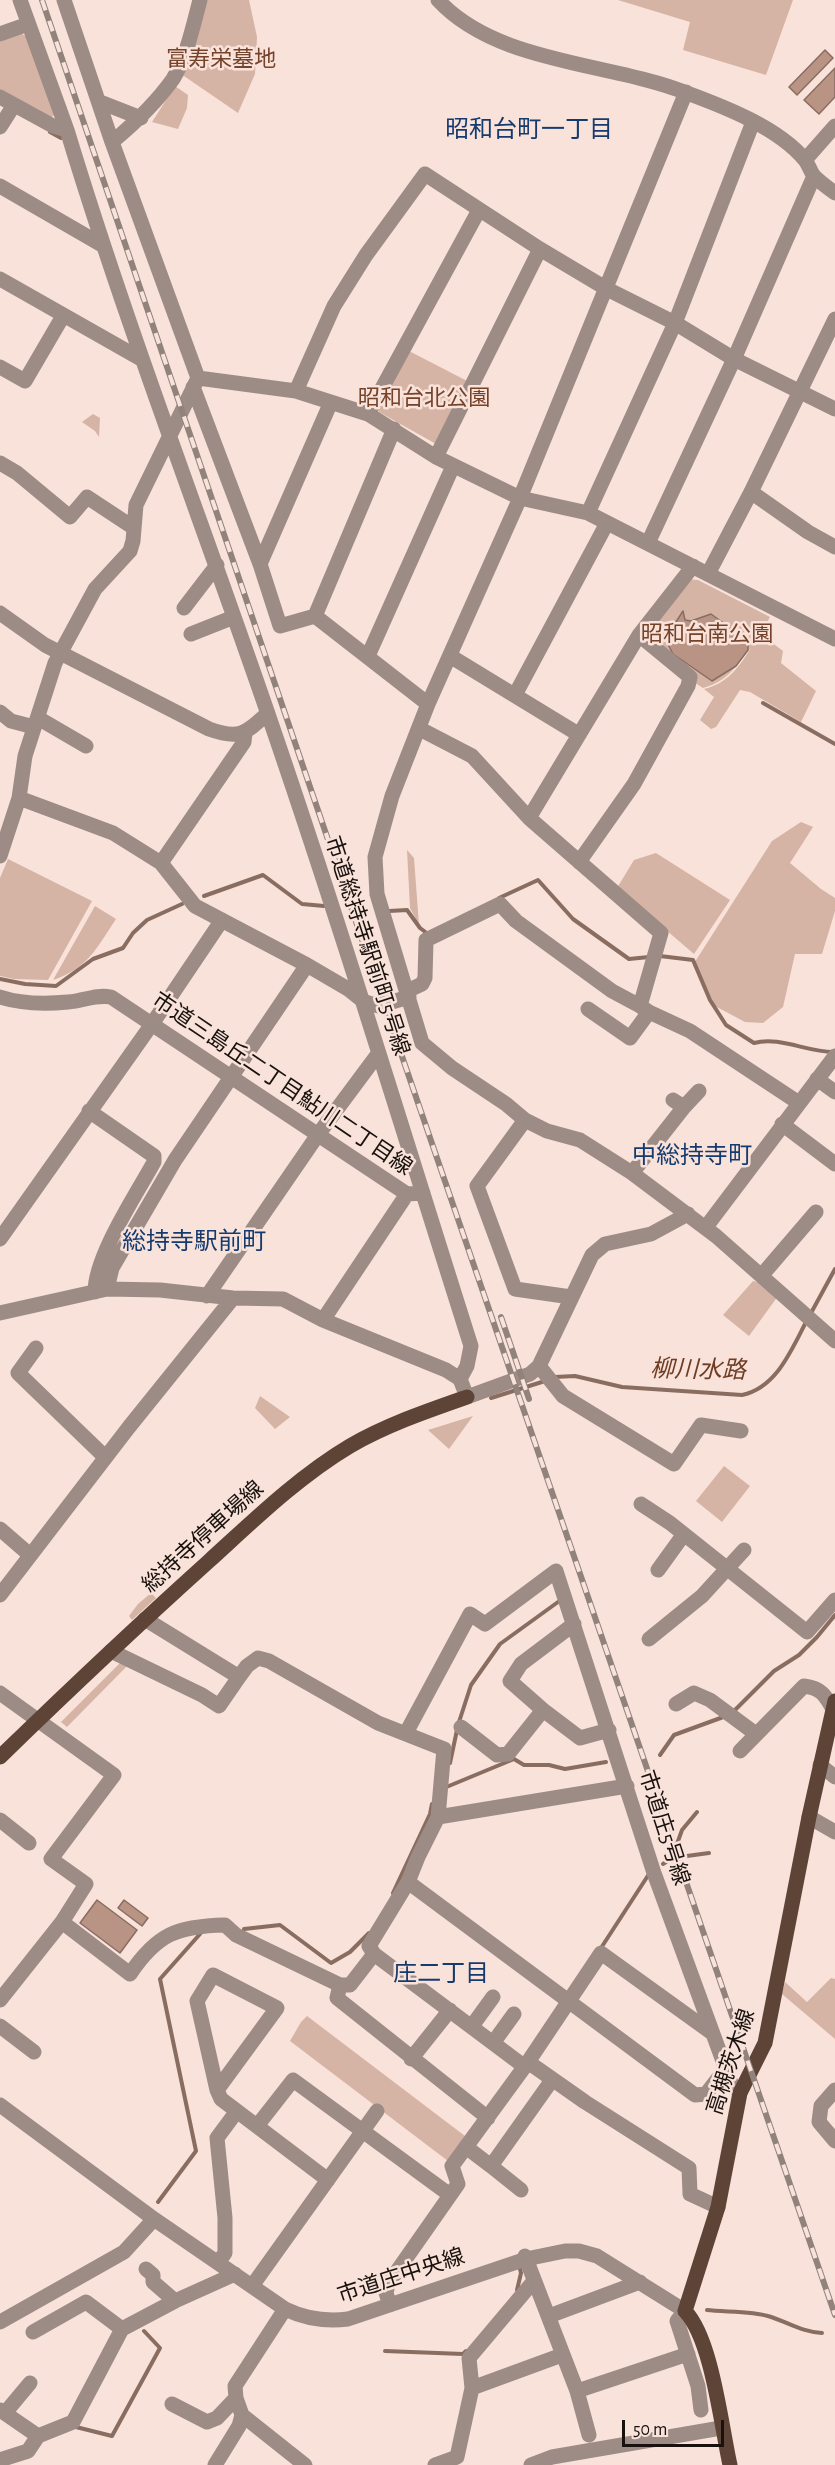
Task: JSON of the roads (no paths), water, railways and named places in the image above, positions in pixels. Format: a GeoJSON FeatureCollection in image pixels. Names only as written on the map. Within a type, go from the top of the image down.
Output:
{"type":"FeatureCollection","features":[{"type":"Feature","properties":{"kind":"main road","name":"総持寺停車場線"},"geometry":{"type":"LineString","coordinates":[[0,1757],[145,1619],[260,1516],[320,1466],[349,1446],[386,1427],[467,1397]]}},
{"type":"Feature","properties":{"kind":"main road","name":"高槻茨木線"},"geometry":{"type":"LineString","coordinates":[[685,2311],[718,2207],[740,2093],[765,2043],[809,1817],[834,1705]]}},
{"type":"Feature","properties":{"kind":"main road"},"geometry":{"type":"LineString","coordinates":[[685,2311],[691,2318],[706,2350],[730,2465]]}},
{"type":"Feature","properties":{"kind":"street","name":"市道総持寺駅前町5号線"},"geometry":{"type":"LineString","coordinates":[[20,0],[67,130],[102,245],[141,359],[217,565],[268,713],[363,1001],[423,1194]]}},
{"type":"Feature","properties":{"kind":"street"},"geometry":{"type":"LineString","coordinates":[[64,0],[280,626],[315,616]]}},
{"type":"Feature","properties":{"kind":"street"},"geometry":{"type":"LineString","coordinates":[[112,142],[141,118],[175,74],[189,39],[200,0]]}},
{"type":"Feature","properties":{"kind":"street"},"geometry":{"type":"LineString","coordinates":[[438,0],[469,27],[514,46],[686,92],[753,122],[771,131],[805,160],[814,176],[835,193]]}},
{"type":"Feature","properties":{"kind":"street"},"geometry":{"type":"LineString","coordinates":[[0,34],[28,24]]}},
{"type":"Feature","properties":{"kind":"street"},"geometry":{"type":"LineString","coordinates":[[686,92],[520,498],[428,704],[392,796],[375,857],[377,894],[422,1042],[452,1068],[506,1104],[525,1120],[547,1131],[580,1140],[632,1173],[706,1227],[835,1341]]}},
{"type":"Feature","properties":{"kind":"street"},"geometry":{"type":"LineString","coordinates":[[0,97],[53,126],[67,130]]}},
{"type":"Feature","properties":{"kind":"street"},"geometry":{"type":"LineString","coordinates":[[100,102],[141,118]]}},
{"type":"Feature","properties":{"kind":"street"},"geometry":{"type":"LineString","coordinates":[[0,128],[14,105]]}},
{"type":"Feature","properties":{"kind":"street"},"geometry":{"type":"LineString","coordinates":[[588,513],[675,323],[753,122]]}},
{"type":"Feature","properties":{"kind":"street"},"geometry":{"type":"LineString","coordinates":[[805,160],[835,126]]}},
{"type":"Feature","properties":{"kind":"street"},"geometry":{"type":"LineString","coordinates":[[296,391],[334,306],[366,255],[425,174],[540,249],[607,289],[675,323],[734,359],[835,409]]}},
{"type":"Feature","properties":{"kind":"street"},"geometry":{"type":"LineString","coordinates":[[648,543],[734,359],[814,176]]}},
{"type":"Feature","properties":{"kind":"street"},"geometry":{"type":"LineString","coordinates":[[0,186],[102,245]]}},
{"type":"Feature","properties":{"kind":"street"},"geometry":{"type":"LineString","coordinates":[[369,414],[479,210]]}},
{"type":"Feature","properties":{"kind":"street"},"geometry":{"type":"LineString","coordinates":[[436,457],[540,249]]}},
{"type":"Feature","properties":{"kind":"street"},"geometry":{"type":"LineString","coordinates":[[0,279],[141,359]]}},
{"type":"Feature","properties":{"kind":"street"},"geometry":{"type":"LineString","coordinates":[[0,368],[25,381],[63,316]]}},
{"type":"Feature","properties":{"kind":"street"},"geometry":{"type":"LineString","coordinates":[[708,574],[751,492],[835,319]]}},
{"type":"Feature","properties":{"kind":"street"},"geometry":{"type":"LineString","coordinates":[[196,383],[296,391],[369,414],[453,466],[520,498],[588,513],[835,639]]}},
{"type":"Feature","properties":{"kind":"street"},"geometry":{"type":"LineString","coordinates":[[0,856],[19,798],[25,756],[61,653],[95,589],[130,551],[136,505],[196,383]]}},
{"type":"Feature","properties":{"kind":"street"},"geometry":{"type":"LineString","coordinates":[[260,564],[331,402]]}},
{"type":"Feature","properties":{"kind":"street"},"geometry":{"type":"LineString","coordinates":[[315,616],[394,429]]}},
{"type":"Feature","properties":{"kind":"street"},"geometry":{"type":"LineString","coordinates":[[0,463],[16,473],[70,517],[87,497],[134,528]]}},
{"type":"Feature","properties":{"kind":"street"},"geometry":{"type":"LineString","coordinates":[[368,656],[453,466]]}},
{"type":"Feature","properties":{"kind":"street"},"geometry":{"type":"LineString","coordinates":[[751,492],[833,542]]}},
{"type":"Feature","properties":{"kind":"street"},"geometry":{"type":"LineString","coordinates":[[515,695],[607,523]]}},
{"type":"Feature","properties":{"kind":"street"},"geometry":{"type":"LineString","coordinates":[[184,608],[217,565]]}},
{"type":"Feature","properties":{"kind":"street"},"geometry":{"type":"LineString","coordinates":[[529,818],[639,635],[693,566]]}},
{"type":"Feature","properties":{"kind":"street"},"geometry":{"type":"LineString","coordinates":[[0,613],[45,645],[227,736],[245,733],[268,713]]}},
{"type":"Feature","properties":{"kind":"street"},"geometry":{"type":"LineString","coordinates":[[315,616],[428,704]]}},
{"type":"Feature","properties":{"kind":"street"},"geometry":{"type":"LineString","coordinates":[[191,634],[234,617]]}},
{"type":"Feature","properties":{"kind":"street"},"geometry":{"type":"LineString","coordinates":[[579,862],[634,784],[688,686],[690,677],[639,635]]}},
{"type":"Feature","properties":{"kind":"street"},"geometry":{"type":"LineString","coordinates":[[450,656],[578,734]]}},
{"type":"Feature","properties":{"kind":"street"},"geometry":{"type":"LineString","coordinates":[[0,712],[11,721],[36,723],[86,746]]}},
{"type":"Feature","properties":{"kind":"street"},"geometry":{"type":"LineString","coordinates":[[420,729],[472,756],[529,818],[661,933],[644,1009],[630,1038],[588,1009]]}},
{"type":"Feature","properties":{"kind":"street"},"geometry":{"type":"LineString","coordinates":[[161,863],[244,742],[245,733]]}},
{"type":"Feature","properties":{"kind":"street"},"geometry":{"type":"LineString","coordinates":[[19,798],[113,833],[161,863],[195,906],[307,965],[348,989],[363,1001],[378,1006],[408,994],[422,984],[425,978],[426,940],[500,904],[516,921],[612,991],[690,1031],[799,1103]]}},
{"type":"Feature","properties":{"kind":"street"},"geometry":{"type":"LineString","coordinates":[[0,1239],[56,1162],[222,920]]}},
{"type":"Feature","properties":{"kind":"street"},"geometry":{"type":"LineString","coordinates":[[101,1291],[175,1160],[307,965]]}},
{"type":"Feature","properties":{"kind":"street","name":"市道三島丘二丁目鮎川二丁目線"},"geometry":{"type":"LineString","coordinates":[[0,997],[30,1002],[70,1002],[98,995],[111,997],[407,1194],[423,1194],[471,1346],[467,1366],[460,1379]]}},
{"type":"Feature","properties":{"kind":"street"},"geometry":{"type":"LineString","coordinates":[[207,1296],[317,1136],[378,1054]]}},
{"type":"Feature","properties":{"kind":"street"},"geometry":{"type":"LineString","coordinates":[[706,1227],[835,1056]]}},
{"type":"Feature","properties":{"kind":"street"},"geometry":{"type":"LineString","coordinates":[[817,1079],[835,1092]]}},
{"type":"Feature","properties":{"kind":"street"},"geometry":{"type":"LineString","coordinates":[[632,1173],[678,1104],[699,1091]]}},
{"type":"Feature","properties":{"kind":"street"},"geometry":{"type":"LineString","coordinates":[[89,1111],[154,1156],[154,1162],[111,1242],[95,1278],[101,1291]]}},
{"type":"Feature","properties":{"kind":"street"},"geometry":{"type":"LineString","coordinates":[[525,1120],[477,1186],[515,1289],[571,1298]]}},
{"type":"Feature","properties":{"kind":"street"},"geometry":{"type":"LineString","coordinates":[[782,1124],[835,1164]]}},
{"type":"Feature","properties":{"kind":"street"},"geometry":{"type":"LineString","coordinates":[[323,1320],[407,1194]]}},
{"type":"Feature","properties":{"kind":"street"},"geometry":{"type":"LineString","coordinates":[[762,1275],[816,1212]]}},
{"type":"Feature","properties":{"kind":"street"},"geometry":{"type":"LineString","coordinates":[[0,1313],[101,1291],[160,1290],[233,1298],[283,1299],[323,1320],[446,1370],[460,1379],[467,1397],[530,1374],[538,1366],[592,1255],[606,1244],[651,1234],[688,1214]]}},
{"type":"Feature","properties":{"kind":"street"},"geometry":{"type":"LineString","coordinates":[[1,1594],[105,1457],[233,1298]]}},
{"type":"Feature","properties":{"kind":"street"},"geometry":{"type":"LineString","coordinates":[[36,1348],[18,1372],[105,1457]]}},
{"type":"Feature","properties":{"kind":"street"},"geometry":{"type":"LineString","coordinates":[[538,1366],[563,1396],[675,1464],[701,1425],[741,1431]]}},
{"type":"Feature","properties":{"kind":"street"},"geometry":{"type":"LineString","coordinates":[[641,1504],[684,1534],[807,1632],[835,1600]]}},
{"type":"Feature","properties":{"kind":"street"},"geometry":{"type":"LineString","coordinates":[[0,1529],[30,1554]]}},
{"type":"Feature","properties":{"kind":"street"},"geometry":{"type":"LineString","coordinates":[[658,1570],[684,1534]]}},
{"type":"Feature","properties":{"kind":"street"},"geometry":{"type":"LineString","coordinates":[[649,1639],[657,1623],[702,1596],[744,1550]]}},
{"type":"Feature","properties":{"kind":"street","name":"市道庄5号線"},"geometry":{"type":"LineString","coordinates":[[406,1733],[470,1614],[485,1624],[556,1571],[654,1873],[731,2083],[740,2093]]}},
{"type":"Feature","properties":{"kind":"street"},"geometry":{"type":"LineString","coordinates":[[145,1619],[240,1677]]}},
{"type":"Feature","properties":{"kind":"street"},"geometry":{"type":"LineString","coordinates":[[574,1624],[520,1664],[510,1681],[543,1710],[580,1737],[609,1730]]}},
{"type":"Feature","properties":{"kind":"street"},"geometry":{"type":"LineString","coordinates":[[111,1651],[202,1695],[219,1706],[247,1666],[258,1658],[269,1661],[378,1723],[444,1749],[438,1817],[408,1882],[369,1946],[374,1954],[493,2043],[689,2168],[690,2194],[718,2207]]}},
{"type":"Feature","properties":{"kind":"street"},"geometry":{"type":"LineString","coordinates":[[740,1751],[804,1686],[814,1687],[824,1692],[834,1705]]}},
{"type":"Feature","properties":{"kind":"street"},"geometry":{"type":"LineString","coordinates":[[0,1693],[114,1775],[51,1859],[86,1884],[62,1922],[0,2000]]}},
{"type":"Feature","properties":{"kind":"street"},"geometry":{"type":"LineString","coordinates":[[676,1704],[694,1694],[710,1700],[756,1734]]}},
{"type":"Feature","properties":{"kind":"street"},"geometry":{"type":"LineString","coordinates":[[461,1727],[497,1755],[508,1754],[543,1710]]}},
{"type":"Feature","properties":{"kind":"street"},"geometry":{"type":"LineString","coordinates":[[820,1765],[835,1777]]}},
{"type":"Feature","properties":{"kind":"street"},"geometry":{"type":"LineString","coordinates":[[438,1817],[627,1786]]}},
{"type":"Feature","properties":{"kind":"street"},"geometry":{"type":"LineString","coordinates":[[809,1817],[835,1832]]}},
{"type":"Feature","properties":{"kind":"street"},"geometry":{"type":"LineString","coordinates":[[0,1820],[29,1843]]}},
{"type":"Feature","properties":{"kind":"street"},"geometry":{"type":"LineString","coordinates":[[408,1882],[695,2096],[706,2094],[726,2068]]}},
{"type":"Feature","properties":{"kind":"street"},"geometry":{"type":"LineString","coordinates":[[62,1922],[130,1974],[143,1955],[165,1935],[183,1929],[225,1925],[236,1935],[340,1985],[350,1985],[374,1954]]}},
{"type":"Feature","properties":{"kind":"street"},"geometry":{"type":"LineString","coordinates":[[390,2305],[387,2294],[388,2284],[458,2184],[452,2166],[527,2064],[601,1953],[712,2033]]}},
{"type":"Feature","properties":{"kind":"street"},"geometry":{"type":"LineString","coordinates":[[218,2090],[277,2008],[213,1975],[197,2001],[218,2090],[221,2099],[328,2180]]}},
{"type":"Feature","properties":{"kind":"street"},"geometry":{"type":"LineString","coordinates":[[340,1985],[337,1998],[488,2118]]}},
{"type":"Feature","properties":{"kind":"street"},"geometry":{"type":"LineString","coordinates":[[472,2026],[493,1997]]}},
{"type":"Feature","properties":{"kind":"street"},"geometry":{"type":"LineString","coordinates":[[411,2059],[450,2010]]}},
{"type":"Feature","properties":{"kind":"street"},"geometry":{"type":"LineString","coordinates":[[493,2043],[514,2014]]}},
{"type":"Feature","properties":{"kind":"street"},"geometry":{"type":"LineString","coordinates":[[0,2026],[34,2052]]}},
{"type":"Feature","properties":{"kind":"street"},"geometry":{"type":"LineString","coordinates":[[257,2126],[293,2080],[450,2195]]}},
{"type":"Feature","properties":{"kind":"street"},"geometry":{"type":"LineString","coordinates":[[491,2166],[552,2080]]}},
{"type":"Feature","properties":{"kind":"street"},"geometry":{"type":"LineString","coordinates":[[835,2090],[821,2106],[819,2122],[835,2142]]}},
{"type":"Feature","properties":{"kind":"street","name":"市道庄中央線"},"geometry":{"type":"LineString","coordinates":[[0,2105],[154,2218],[285,2309],[300,2316],[331,2321],[348,2319],[525,2258],[544,2254],[579,2252],[597,2256],[685,2311]]}},
{"type":"Feature","properties":{"kind":"street"},"geometry":{"type":"LineString","coordinates":[[218,2263],[225,2253],[225,2218],[217,2138],[237,2111]]}},
{"type":"Feature","properties":{"kind":"street"},"geometry":{"type":"LineString","coordinates":[[252,2286],[377,2111]]}},
{"type":"Feature","properties":{"kind":"street"},"geometry":{"type":"LineString","coordinates":[[466,2147],[521,2190]]}},
{"type":"Feature","properties":{"kind":"street"},"geometry":{"type":"LineString","coordinates":[[0,2322],[124,2252],[154,2218]]}},
{"type":"Feature","properties":{"kind":"street"},"geometry":{"type":"LineString","coordinates":[[525,2258],[577,2391],[589,2435]]}},
{"type":"Feature","properties":{"kind":"street"},"geometry":{"type":"LineString","coordinates":[[146,2269],[153,2275],[153,2282],[175,2301]]}},
{"type":"Feature","properties":{"kind":"street"},"geometry":{"type":"LineString","coordinates":[[0,2460],[28,2451],[38,2436],[73,2422],[122,2329],[175,2301],[235,2274]]}},
{"type":"Feature","properties":{"kind":"street"},"geometry":{"type":"LineString","coordinates":[[435,2465],[457,2457],[472,2388],[469,2358],[533,2282]]}},
{"type":"Feature","properties":{"kind":"street"},"geometry":{"type":"LineString","coordinates":[[549,2316],[640,2282]]}},
{"type":"Feature","properties":{"kind":"street"},"geometry":{"type":"LineString","coordinates":[[33,2332],[87,2302],[122,2329]]}},
{"type":"Feature","properties":{"kind":"street"},"geometry":{"type":"LineString","coordinates":[[285,2309],[235,2386],[236,2398],[242,2415],[305,2465]]}},
{"type":"Feature","properties":{"kind":"street"},"geometry":{"type":"LineString","coordinates":[[685,2311],[677,2321],[698,2386],[701,2410]]}},
{"type":"Feature","properties":{"kind":"street"},"geometry":{"type":"LineString","coordinates":[[577,2391],[688,2354]]}},
{"type":"Feature","properties":{"kind":"street"},"geometry":{"type":"LineString","coordinates":[[472,2388],[562,2355]]}},
{"type":"Feature","properties":{"kind":"street"},"geometry":{"type":"LineString","coordinates":[[30,2383],[2,2411],[38,2436]]}},
{"type":"Feature","properties":{"kind":"street"},"geometry":{"type":"LineString","coordinates":[[172,2404],[207,2422],[217,2418],[236,2398]]}},
{"type":"Feature","properties":{"kind":"street"},"geometry":{"type":"LineString","coordinates":[[214,2465],[239,2426],[242,2415]]}},
{"type":"Feature","properties":{"kind":"street"},"geometry":{"type":"LineString","coordinates":[[531,2465],[552,2457],[721,2427]]}},
{"type":"Feature","properties":{"kind":"waterway"},"geometry":{"type":"LineString","coordinates":[[50,132],[61,138]]}},
{"type":"Feature","properties":{"kind":"waterway"},"geometry":{"type":"LineString","coordinates":[[763,703],[835,744]]}},
{"type":"Feature","properties":{"kind":"waterway"},"geometry":{"type":"LineString","coordinates":[[204,896],[263,875],[302,904],[324,906]]}},
{"type":"Feature","properties":{"kind":"waterway"},"geometry":{"type":"LineString","coordinates":[[499,898],[538,880],[573,919],[629,959],[649,957]]}},
{"type":"Feature","properties":{"kind":"waterway"},"geometry":{"type":"LineString","coordinates":[[0,979],[25,984],[56,986],[93,959],[123,948],[133,933],[147,920],[182,904]]}},
{"type":"Feature","properties":{"kind":"waterway"},"geometry":{"type":"LineString","coordinates":[[389,911],[407,910],[420,928],[428,934]]}},
{"type":"Feature","properties":{"kind":"waterway"},"geometry":{"type":"LineString","coordinates":[[660,956],[693,960],[710,1000],[726,1025],[754,1043],[773,1041],[833,1052]]}},
{"type":"Feature","properties":{"kind":"waterway","name":"柳川水路"},"geometry":{"type":"LineString","coordinates":[[811,1313],[835,1269]]}},
{"type":"Feature","properties":{"kind":"waterway","name":"柳川水路"},"geometry":{"type":"LineString","coordinates":[[555,1377],[575,1376],[622,1387],[742,1395],[764,1385],[781,1367],[806,1322]]}},
{"type":"Feature","properties":{"kind":"waterway","name":"柳川水路"},"geometry":{"type":"LineString","coordinates":[[491,1398],[545,1381]]}},
{"type":"Feature","properties":{"kind":"waterway"},"geometry":{"type":"LineString","coordinates":[[459,1722],[471,1685],[500,1644],[558,1602]]}},
{"type":"Feature","properties":{"kind":"waterway"},"geometry":{"type":"LineString","coordinates":[[733,1712],[774,1671],[799,1655],[835,1615]]}},
{"type":"Feature","properties":{"kind":"waterway"},"geometry":{"type":"LineString","coordinates":[[660,1755],[674,1735],[726,1716]]}},
{"type":"Feature","properties":{"kind":"waterway"},"geometry":{"type":"LineString","coordinates":[[450,1763],[457,1730]]}},
{"type":"Feature","properties":{"kind":"waterway"},"geometry":{"type":"LineString","coordinates":[[444,1788],[514,1759],[524,1765],[549,1765],[565,1769],[606,1762]]}},
{"type":"Feature","properties":{"kind":"waterway"},"geometry":{"type":"LineString","coordinates":[[393,1893],[430,1814],[432,1804]]}},
{"type":"Feature","properties":{"kind":"waterway"},"geometry":{"type":"LineString","coordinates":[[663,1864],[672,1858],[682,1830],[697,1812]]}},
{"type":"Feature","properties":{"kind":"waterway"},"geometry":{"type":"LineString","coordinates":[[672,1858],[709,1853]]}},
{"type":"Feature","properties":{"kind":"waterway"},"geometry":{"type":"LineString","coordinates":[[601,1948],[649,1874]]}},
{"type":"Feature","properties":{"kind":"waterway"},"geometry":{"type":"LineString","coordinates":[[244,1929],[280,1925],[331,1963],[350,1952],[369,1933]]}},
{"type":"Feature","properties":{"kind":"waterway"},"geometry":{"type":"LineString","coordinates":[[158,2202],[196,2151],[160,1979],[200,1934]]}},
{"type":"Feature","properties":{"kind":"waterway"},"geometry":{"type":"LineString","coordinates":[[517,2290],[521,2273],[519,2265]]}},
{"type":"Feature","properties":{"kind":"waterway"},"geometry":{"type":"LineString","coordinates":[[707,2310],[762,2314],[801,2329],[822,2333]]}},
{"type":"Feature","properties":{"kind":"waterway"},"geometry":{"type":"LineString","coordinates":[[76,2427],[112,2436],[160,2348],[144,2331]]}},
{"type":"Feature","properties":{"kind":"waterway"},"geometry":{"type":"LineString","coordinates":[[385,2351],[463,2354],[466,2351]]}},
{"type":"Feature","properties":{"kind":"railway"},"geometry":{"type":"LineString","coordinates":[[42,0],[384,1004],[835,2315]]}},
{"type":"Feature","properties":{"kind":"railway"},"geometry":{"type":"LineString","coordinates":[[501,1317],[529,1399]]}},
{"type":"Feature","properties":{"kind":"district","name":"昭和台町一丁目"},"geometry":{"type":"Point","coordinates":[529,130]}},
{"type":"Feature","properties":{"kind":"district","name":"中総持寺町"},"geometry":{"type":"Point","coordinates":[692,1156]}},
{"type":"Feature","properties":{"kind":"district","name":"総持寺駅前町"},"geometry":{"type":"Point","coordinates":[194,1242]}},
{"type":"Feature","properties":{"kind":"district","name":"庄二丁目"},"geometry":{"type":"Point","coordinates":[441,1974]}},
{"type":"Feature","properties":{"kind":"park label","name":"富寿栄墓地"},"geometry":{"type":"Point","coordinates":[221,59]}},
{"type":"Feature","properties":{"kind":"park label","name":"昭和台北公園"},"geometry":{"type":"Point","coordinates":[424,398]}},
{"type":"Feature","properties":{"kind":"park label","name":"昭和台南公園"},"geometry":{"type":"Point","coordinates":[707,634]}}]}
